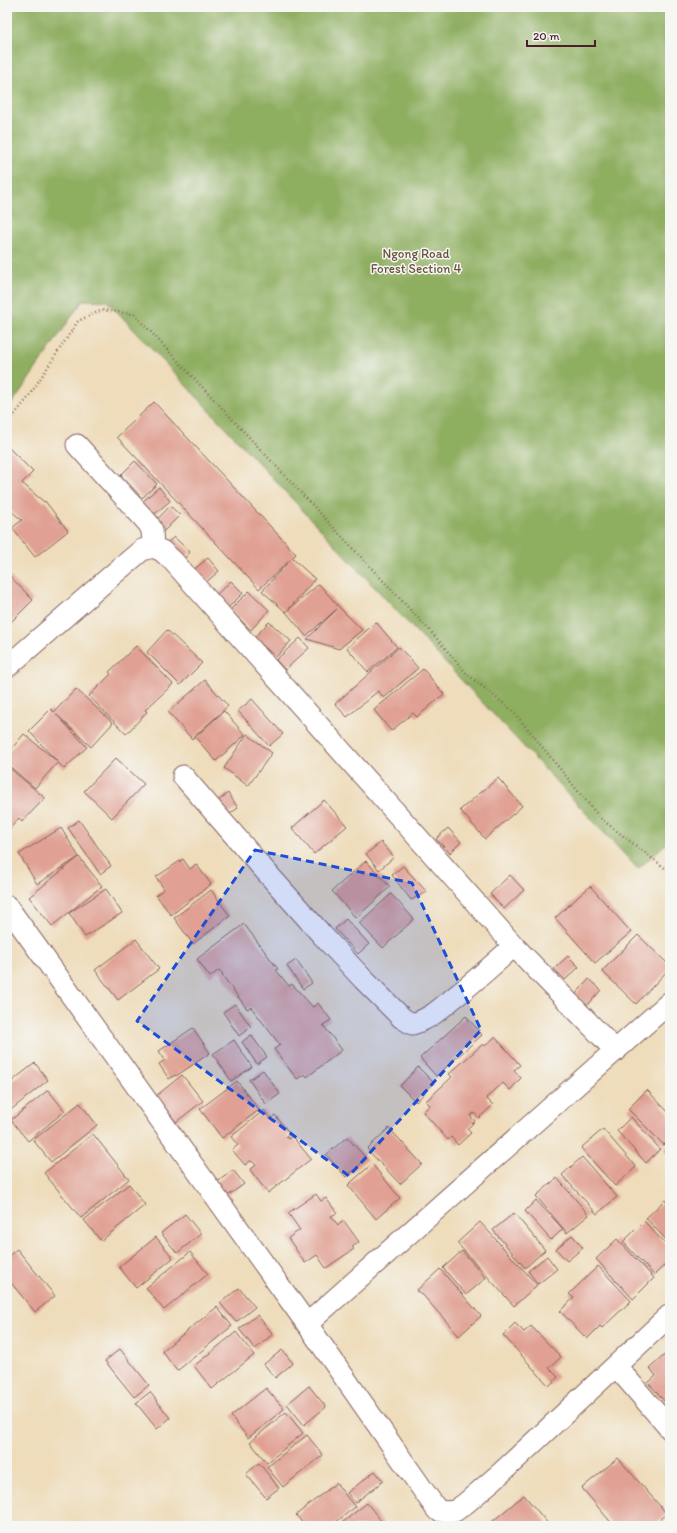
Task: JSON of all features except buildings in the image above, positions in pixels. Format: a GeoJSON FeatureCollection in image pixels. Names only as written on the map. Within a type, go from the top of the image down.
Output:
{"type":"FeatureCollection","features":[{"type":"Feature","properties":{"kind":"street"},"geometry":{"type":"LineString","coordinates":[[77,445],[148,523],[152,530],[153,547]]}},
{"type":"Feature","properties":{"kind":"street"},"geometry":{"type":"LineString","coordinates":[[7,667],[110,576],[142,550],[153,547],[162,551],[173,561],[514,946],[616,1051]]}},
{"type":"Feature","properties":{"kind":"street"},"geometry":{"type":"LineString","coordinates":[[183,776],[260,866],[323,936],[402,1018],[412,1024],[421,1022],[430,1017],[469,986],[514,946]]}},
{"type":"Feature","properties":{"kind":"street"},"geometry":{"type":"LineString","coordinates":[[7,906],[307,1324],[443,1518],[446,1512],[454,1510],[466,1503],[502,1472],[670,1315]]}},
{"type":"Feature","properties":{"kind":"street"},"geometry":{"type":"LineString","coordinates":[[307,1324],[670,1002]]}},
{"type":"Feature","properties":{"kind":"street"},"geometry":{"type":"LineString","coordinates":[[616,1366],[670,1429]]}},
{"type":"Feature","properties":{"kind":"path"},"geometry":{"type":"LineString","coordinates":[[7,424],[27,399],[78,321],[102,310],[134,314],[432,633],[467,674],[513,711],[600,818],[670,872]]}},
{"type":"Feature","properties":{"kind":"highlighted area"},"geometry":{"type":"Polygon","coordinates":[[[255,850],[412,883],[481,1030],[349,1176],[137,1021],[255,850]]]}},
{"type":"Feature","properties":{"kind":"green space","name":"Ngong Road Forest Section 4"},"geometry":{"type":"Polygon","coordinates":[[[7,7],[670,7],[670,840],[638,869],[107,301],[83,300],[7,411],[7,7]]]}}]}
